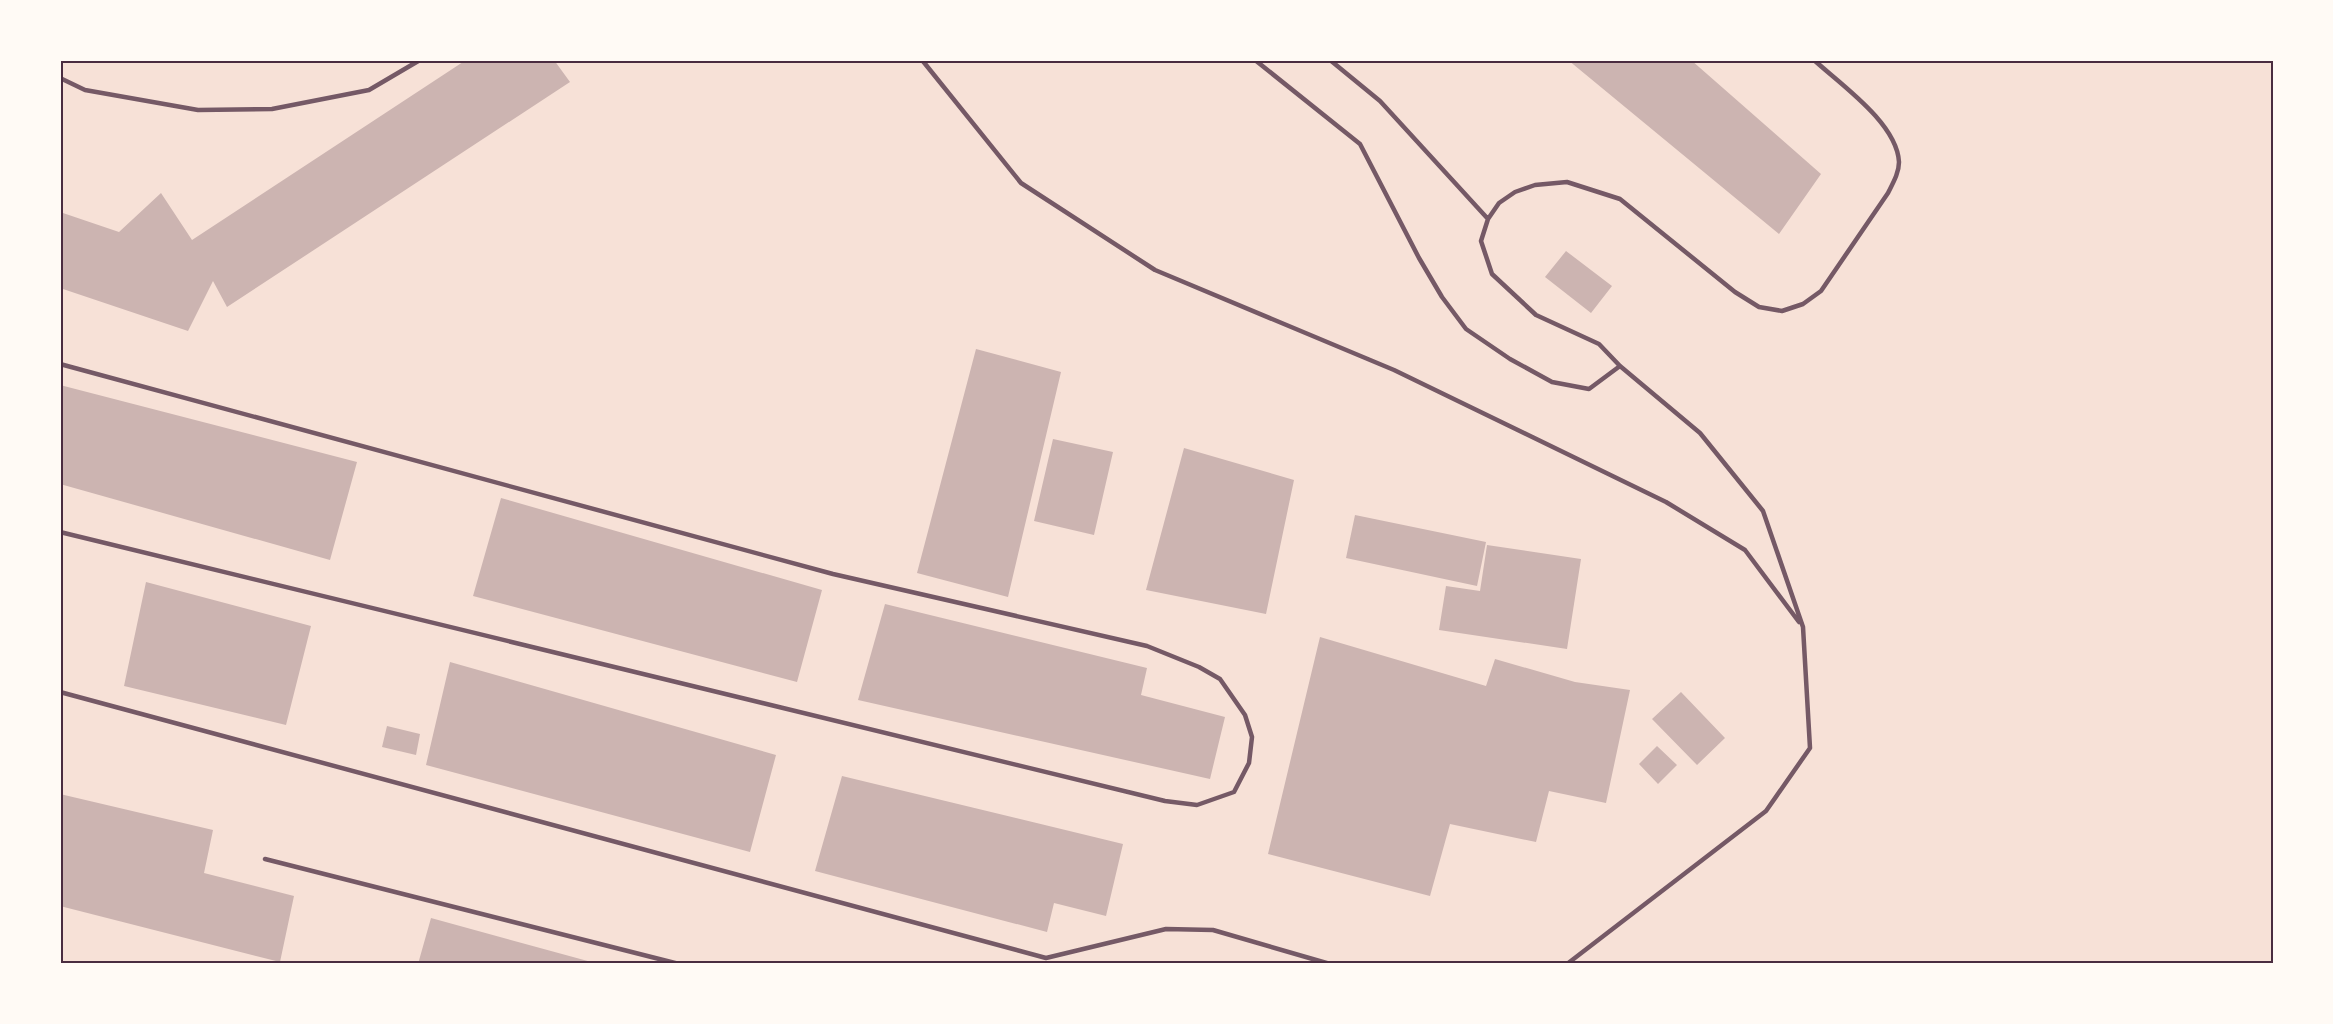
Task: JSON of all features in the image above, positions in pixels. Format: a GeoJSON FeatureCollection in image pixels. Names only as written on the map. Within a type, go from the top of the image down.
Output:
{"type":"FeatureCollection","features":[{"type":"Feature","properties":{"kind":"lane"},"geometry":{"type":"LineString","coordinates":[[60,78],[85,90],[198,110],[272,109],[369,90],[420,60]]}},
{"type":"Feature","properties":{"kind":"lane"},"geometry":{"type":"LineString","coordinates":[[922,60],[1021,183],[1155,270],[1394,370],[1666,502],[1745,550],[1803,627]]}},
{"type":"Feature","properties":{"kind":"lane"},"geometry":{"type":"LineString","coordinates":[[1255,60],[1360,144],[1419,258],[1442,297],[1466,329],[1510,359],[1552,382],[1589,389],[1620,366]]}},
{"type":"Feature","properties":{"kind":"lane"},"geometry":{"type":"LineString","coordinates":[[1330,60],[1380,101],[1488,219]]}},
{"type":"Feature","properties":{"kind":"lane"},"geometry":{"type":"LineString","coordinates":[[1567,964],[1767,811],[1810,748],[1803,627],[1763,511],[1700,433],[1620,366],[1599,344],[1536,315],[1492,274],[1481,241],[1488,219],[1499,203],[1515,192],[1535,185],[1567,182],[1620,199],[1736,292],[1759,307],[1782,312],[1803,304],[1821,291],[1888,193],[1896,177],[1899,162],[1886,129],[1876,116],[1814,60]]}},
{"type":"Feature","properties":{"kind":"lane"},"geometry":{"type":"LineString","coordinates":[[60,364],[833,574],[1148,646],[1199,667],[1221,679],[1245,715],[1252,737],[1249,763],[1234,792],[1197,805],[1165,801],[60,532]]}},
{"type":"Feature","properties":{"kind":"lane"},"geometry":{"type":"LineString","coordinates":[[60,692],[1046,958],[1166,929],[1213,930],[1330,964]]}},
{"type":"Feature","properties":{"kind":"lane"},"geometry":{"type":"LineString","coordinates":[[265,859],[679,964]]}},
{"type":"Feature","properties":{"kind":"building"},"geometry":{"type":"Polygon","coordinates":[[[466,60],[554,60],[570,82],[227,307],[213,281],[188,331],[60,288],[60,212],[119,232],[161,193],[192,240],[466,60]]]}},
{"type":"Feature","properties":{"kind":"building"},"geometry":{"type":"Polygon","coordinates":[[[1568,60],[1691,60],[1821,174],[1779,234],[1568,60]]]}},
{"type":"Feature","properties":{"kind":"building"},"geometry":{"type":"Polygon","coordinates":[[[1566,251],[1612,286],[1591,313],[1545,277],[1566,251]]]}},
{"type":"Feature","properties":{"kind":"building"},"geometry":{"type":"Polygon","coordinates":[[[976,349],[1061,372],[1008,597],[917,573],[976,349]]]}},
{"type":"Feature","properties":{"kind":"building"},"geometry":{"type":"Polygon","coordinates":[[[60,385],[357,462],[330,560],[60,484],[60,385]]]}},
{"type":"Feature","properties":{"kind":"building"},"geometry":{"type":"Polygon","coordinates":[[[1053,439],[1113,452],[1094,535],[1034,521],[1053,439]]]}},
{"type":"Feature","properties":{"kind":"building"},"geometry":{"type":"Polygon","coordinates":[[[1184,448],[1294,480],[1266,614],[1146,590],[1184,448]]]}},
{"type":"Feature","properties":{"kind":"building"},"geometry":{"type":"Polygon","coordinates":[[[501,498],[822,590],[797,682],[473,596],[501,498]]]}},
{"type":"Feature","properties":{"kind":"building"},"geometry":{"type":"Polygon","coordinates":[[[1355,515],[1486,542],[1477,586],[1346,558],[1355,515]]]}},
{"type":"Feature","properties":{"kind":"building"},"geometry":{"type":"Polygon","coordinates":[[[1487,545],[1581,559],[1567,649],[1439,630],[1446,586],[1480,591],[1487,545]]]}},
{"type":"Feature","properties":{"kind":"building"},"geometry":{"type":"Polygon","coordinates":[[[146,582],[311,626],[286,725],[124,686],[146,582]]]}},
{"type":"Feature","properties":{"kind":"building"},"geometry":{"type":"Polygon","coordinates":[[[885,604],[1147,668],[1141,695],[1225,717],[1210,779],[858,700],[885,604]]]}},
{"type":"Feature","properties":{"kind":"building"},"geometry":{"type":"Polygon","coordinates":[[[1320,637],[1486,686],[1495,659],[1575,682],[1630,690],[1606,803],[1549,791],[1536,842],[1450,824],[1430,896],[1268,854],[1320,637]]]}},
{"type":"Feature","properties":{"kind":"building"},"geometry":{"type":"Polygon","coordinates":[[[450,662],[776,755],[750,852],[426,765],[450,662]]]}},
{"type":"Feature","properties":{"kind":"building"},"geometry":{"type":"Polygon","coordinates":[[[1681,692],[1725,738],[1697,765],[1652,719],[1681,692]]]}},
{"type":"Feature","properties":{"kind":"building"},"geometry":{"type":"Polygon","coordinates":[[[387,726],[420,734],[416,755],[382,747],[387,726]]]}},
{"type":"Feature","properties":{"kind":"building"},"geometry":{"type":"Polygon","coordinates":[[[1657,746],[1677,765],[1658,784],[1639,764],[1657,746]]]}},
{"type":"Feature","properties":{"kind":"building"},"geometry":{"type":"Polygon","coordinates":[[[842,776],[1123,844],[1106,916],[1054,903],[1047,932],[815,871],[842,776]]]}},
{"type":"Feature","properties":{"kind":"building"},"geometry":{"type":"Polygon","coordinates":[[[60,794],[213,830],[204,873],[294,896],[280,962],[60,906],[60,794]]]}},
{"type":"Feature","properties":{"kind":"building"},"geometry":{"type":"Polygon","coordinates":[[[431,918],[595,963],[595,964],[418,964],[431,918]]]}}]}
